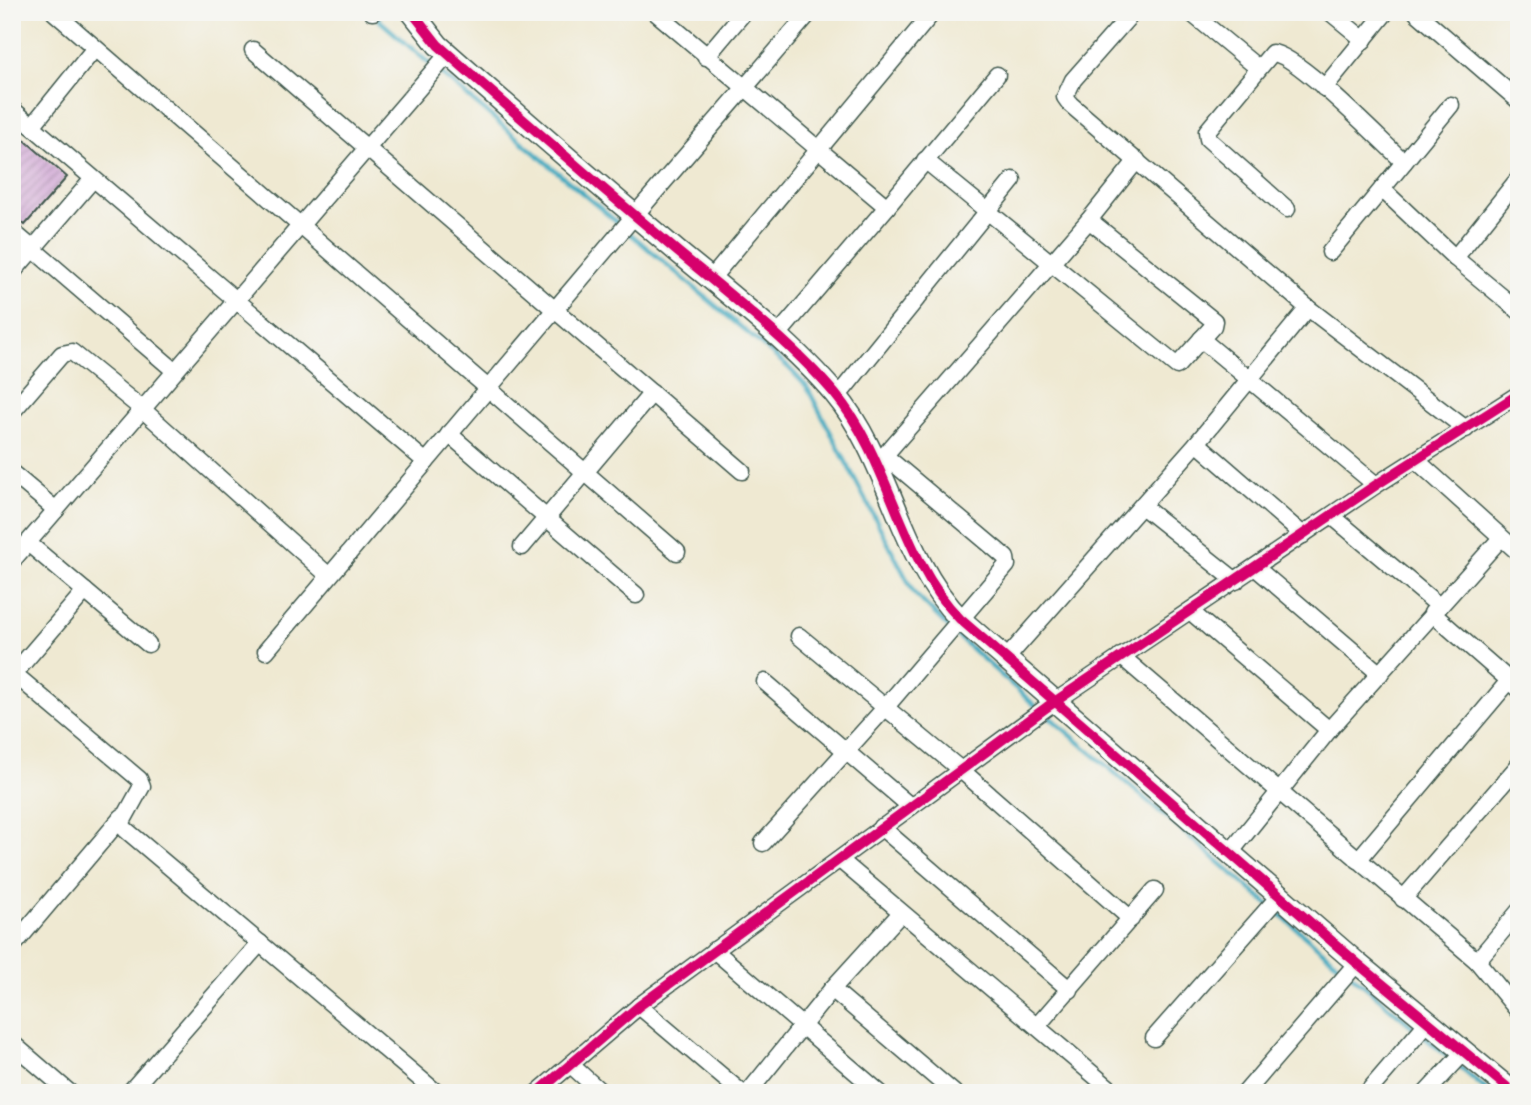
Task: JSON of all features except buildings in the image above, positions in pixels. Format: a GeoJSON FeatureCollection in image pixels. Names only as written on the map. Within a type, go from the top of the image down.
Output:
{"type":"FeatureCollection","features":[{"type":"Feature","properties":{"kind":"street"},"geometry":{"type":"LineString","coordinates":[[54,12],[677,552]]}},
{"type":"Feature","properties":{"kind":"street"},"geometry":{"type":"LineString","coordinates":[[412,12],[418,24],[448,54],[711,279],[837,397],[880,460],[931,585],[960,620],[1005,660],[1046,708],[1281,894],[1356,963],[1514,1093]]}},
{"type":"Feature","properties":{"kind":"street"},"geometry":{"type":"LineString","coordinates":[[655,12],[887,207]]}},
{"type":"Feature","properties":{"kind":"street"},"geometry":{"type":"LineString","coordinates":[[670,25],[681,12]]}},
{"type":"Feature","properties":{"kind":"street"},"geometry":{"type":"LineString","coordinates":[[706,57],[744,12]]}},
{"type":"Feature","properties":{"kind":"street"},"geometry":{"type":"LineString","coordinates":[[266,651],[810,12]]}},
{"type":"Feature","properties":{"kind":"street"},"geometry":{"type":"LineString","coordinates":[[711,279],[933,12]]}},
{"type":"Feature","properties":{"kind":"street"},"geometry":{"type":"LineString","coordinates":[[1133,12],[1073,80],[1065,97],[1308,308],[1466,429]]}},
{"type":"Feature","properties":{"kind":"street"},"geometry":{"type":"LineString","coordinates":[[1190,12],[1258,68]]}},
{"type":"Feature","properties":{"kind":"street"},"geometry":{"type":"LineString","coordinates":[[1330,12],[1364,40]]}},
{"type":"Feature","properties":{"kind":"street"},"geometry":{"type":"LineString","coordinates":[[1324,88],[1386,12]]}},
{"type":"Feature","properties":{"kind":"street"},"geometry":{"type":"LineString","coordinates":[[1416,12],[1519,101]]}},
{"type":"Feature","properties":{"kind":"street"},"geometry":{"type":"LineString","coordinates":[[32,126],[95,48]]}},
{"type":"Feature","properties":{"kind":"street"},"geometry":{"type":"LineString","coordinates":[[253,50],[742,471]]}},
{"type":"Feature","properties":{"kind":"street"},"geometry":{"type":"LineString","coordinates":[[1287,209],[1208,139],[1211,124],[1272,53],[1279,53],[1324,88],[1405,162]]}},
{"type":"Feature","properties":{"kind":"street"},"geometry":{"type":"LineString","coordinates":[[12,561],[448,54]]}},
{"type":"Feature","properties":{"kind":"street"},"geometry":{"type":"LineString","coordinates":[[776,337],[997,75]]}},
{"type":"Feature","properties":{"kind":"street"},"geometry":{"type":"LineString","coordinates":[[1329,252],[1451,105]]}},
{"type":"Feature","properties":{"kind":"street"},"geometry":{"type":"LineString","coordinates":[[12,109],[426,462]]}},
{"type":"Feature","properties":{"kind":"street"},"geometry":{"type":"LineString","coordinates":[[925,160],[1173,365],[1180,364],[1213,326],[1213,319],[1089,220]]}},
{"type":"Feature","properties":{"kind":"street"},"geometry":{"type":"LineString","coordinates":[[880,460],[1138,160]]}},
{"type":"Feature","properties":{"kind":"street"},"geometry":{"type":"LineString","coordinates":[[1455,258],[1519,177]]}},
{"type":"Feature","properties":{"kind":"street"},"geometry":{"type":"LineString","coordinates":[[12,273],[93,178]]}},
{"type":"Feature","properties":{"kind":"street"},"geometry":{"type":"LineString","coordinates":[[837,397],[1013,180]]}},
{"type":"Feature","properties":{"kind":"street"},"geometry":{"type":"LineString","coordinates":[[1382,189],[1455,258],[1519,311]]}},
{"type":"Feature","properties":{"kind":"street"},"geometry":{"type":"LineString","coordinates":[[12,231],[175,371]]}},
{"type":"Feature","properties":{"kind":"street"},"geometry":{"type":"LineString","coordinates":[[1005,660],[1197,443],[1308,308]]}},
{"type":"Feature","properties":{"kind":"street"},"geometry":{"type":"LineString","coordinates":[[1201,339],[1376,485]]}},
{"type":"Feature","properties":{"kind":"street"},"geometry":{"type":"LineString","coordinates":[[12,412],[68,351],[142,409],[330,576]]}},
{"type":"Feature","properties":{"kind":"street"},"geometry":{"type":"LineString","coordinates":[[522,547],[652,393]]}},
{"type":"Feature","properties":{"kind":"street"},"geometry":{"type":"LineString","coordinates":[[537,1093],[572,1066],[639,1006],[1046,708],[1376,485],[1519,394]]}},
{"type":"Feature","properties":{"kind":"street"},"geometry":{"type":"LineString","coordinates":[[449,434],[636,595]]}},
{"type":"Feature","properties":{"kind":"street"},"geometry":{"type":"LineString","coordinates":[[1197,443],[1303,535]]}},
{"type":"Feature","properties":{"kind":"street"},"geometry":{"type":"LineString","coordinates":[[763,843],[1004,570],[1006,558],[880,460]]}},
{"type":"Feature","properties":{"kind":"street"},"geometry":{"type":"LineString","coordinates":[[1416,460],[1519,553]]}},
{"type":"Feature","properties":{"kind":"street"},"geometry":{"type":"LineString","coordinates":[[12,473],[56,510]]}},
{"type":"Feature","properties":{"kind":"street"},"geometry":{"type":"LineString","coordinates":[[1142,506],[1236,581]]}},
{"type":"Feature","properties":{"kind":"street"},"geometry":{"type":"LineString","coordinates":[[1332,516],[1436,609],[1514,685],[1358,860]]}},
{"type":"Feature","properties":{"kind":"street"},"geometry":{"type":"LineString","coordinates":[[1229,854],[1329,730],[1502,538]]}},
{"type":"Feature","properties":{"kind":"street"},"geometry":{"type":"LineString","coordinates":[[28,543],[148,644]]}},
{"type":"Feature","properties":{"kind":"street"},"geometry":{"type":"LineString","coordinates":[[1256,568],[1380,674]]}},
{"type":"Feature","properties":{"kind":"street"},"geometry":{"type":"LineString","coordinates":[[12,947],[122,817],[142,786],[139,779],[13,674],[85,591]]}},
{"type":"Feature","properties":{"kind":"street"},"geometry":{"type":"LineString","coordinates":[[1190,611],[1329,730]]}},
{"type":"Feature","properties":{"kind":"street"},"geometry":{"type":"LineString","coordinates":[[799,636],[961,770],[1131,919]]}},
{"type":"Feature","properties":{"kind":"street"},"geometry":{"type":"LineString","coordinates":[[1121,656],[1477,961],[1519,1012]]}},
{"type":"Feature","properties":{"kind":"street"},"geometry":{"type":"LineString","coordinates":[[765,682],[910,806]]}},
{"type":"Feature","properties":{"kind":"street"},"geometry":{"type":"LineString","coordinates":[[1403,899],[1519,765]]}},
{"type":"Feature","properties":{"kind":"street"},"geometry":{"type":"LineString","coordinates":[[122,817],[121,824],[126,830],[437,1093]]}},
{"type":"Feature","properties":{"kind":"street"},"geometry":{"type":"LineString","coordinates":[[881,827],[1070,990]]}},
{"type":"Feature","properties":{"kind":"street"},"geometry":{"type":"LineString","coordinates":[[840,860],[1115,1093]]}},
{"type":"Feature","properties":{"kind":"street"},"geometry":{"type":"LineString","coordinates":[[1037,1026],[1155,890]]}},
{"type":"Feature","properties":{"kind":"street"},"geometry":{"type":"LineString","coordinates":[[1154,1038],[1281,894]]}},
{"type":"Feature","properties":{"kind":"street"},"geometry":{"type":"LineString","coordinates":[[1477,961],[1519,911]]}},
{"type":"Feature","properties":{"kind":"street"},"geometry":{"type":"LineString","coordinates":[[748,1093],[832,989],[901,913]]}},
{"type":"Feature","properties":{"kind":"street"},"geometry":{"type":"LineString","coordinates":[[129,1093],[260,943]]}},
{"type":"Feature","properties":{"kind":"street"},"geometry":{"type":"LineString","coordinates":[[714,950],[880,1093]]}},
{"type":"Feature","properties":{"kind":"street"},"geometry":{"type":"LineString","coordinates":[[1245,1093],[1356,963]]}},
{"type":"Feature","properties":{"kind":"street"},"geometry":{"type":"LineString","coordinates":[[832,989],[954,1093]]}},
{"type":"Feature","properties":{"kind":"street"},"geometry":{"type":"LineString","coordinates":[[639,1006],[742,1093]]}},
{"type":"Feature","properties":{"kind":"street"},"geometry":{"type":"LineString","coordinates":[[1367,1093],[1428,1022]]}},
{"type":"Feature","properties":{"kind":"street"},"geometry":{"type":"LineString","coordinates":[[1426,1093],[1465,1051]]}},
{"type":"Feature","properties":{"kind":"street"},"geometry":{"type":"LineString","coordinates":[[16,1053],[70,1093]]}},
{"type":"Feature","properties":{"kind":"street"},"geometry":{"type":"LineString","coordinates":[[572,1066],[602,1093]]}},
{"type":"Feature","properties":{"kind":"waterway"},"geometry":{"type":"LineString","coordinates":[[378,12],[379,20],[432,66]]}},
{"type":"Feature","properties":{"kind":"waterway"},"geometry":{"type":"LineString","coordinates":[[439,72],[788,367],[807,387],[914,593],[948,627]]}},
{"type":"Feature","properties":{"kind":"waterway"},"geometry":{"type":"LineString","coordinates":[[954,633],[1039,709]]}},
{"type":"Feature","properties":{"kind":"waterway"},"geometry":{"type":"LineString","coordinates":[[1046,714],[1345,970]]}},
{"type":"Feature","properties":{"kind":"waterway"},"geometry":{"type":"LineString","coordinates":[[1352,975],[1490,1093]]}},
{"type":"Feature","properties":{"kind":"cycle path"},"geometry":{"type":"LineString","coordinates":[[412,12],[438,45],[760,320],[818,375],[854,420],[870,449],[923,567],[939,594],[960,619],[1357,963],[1514,1093]]}},
{"type":"Feature","properties":{"kind":"cycle path"},"geometry":{"type":"LineString","coordinates":[[537,1093],[639,1006],[1047,707],[1376,485],[1519,394]]}}]}
